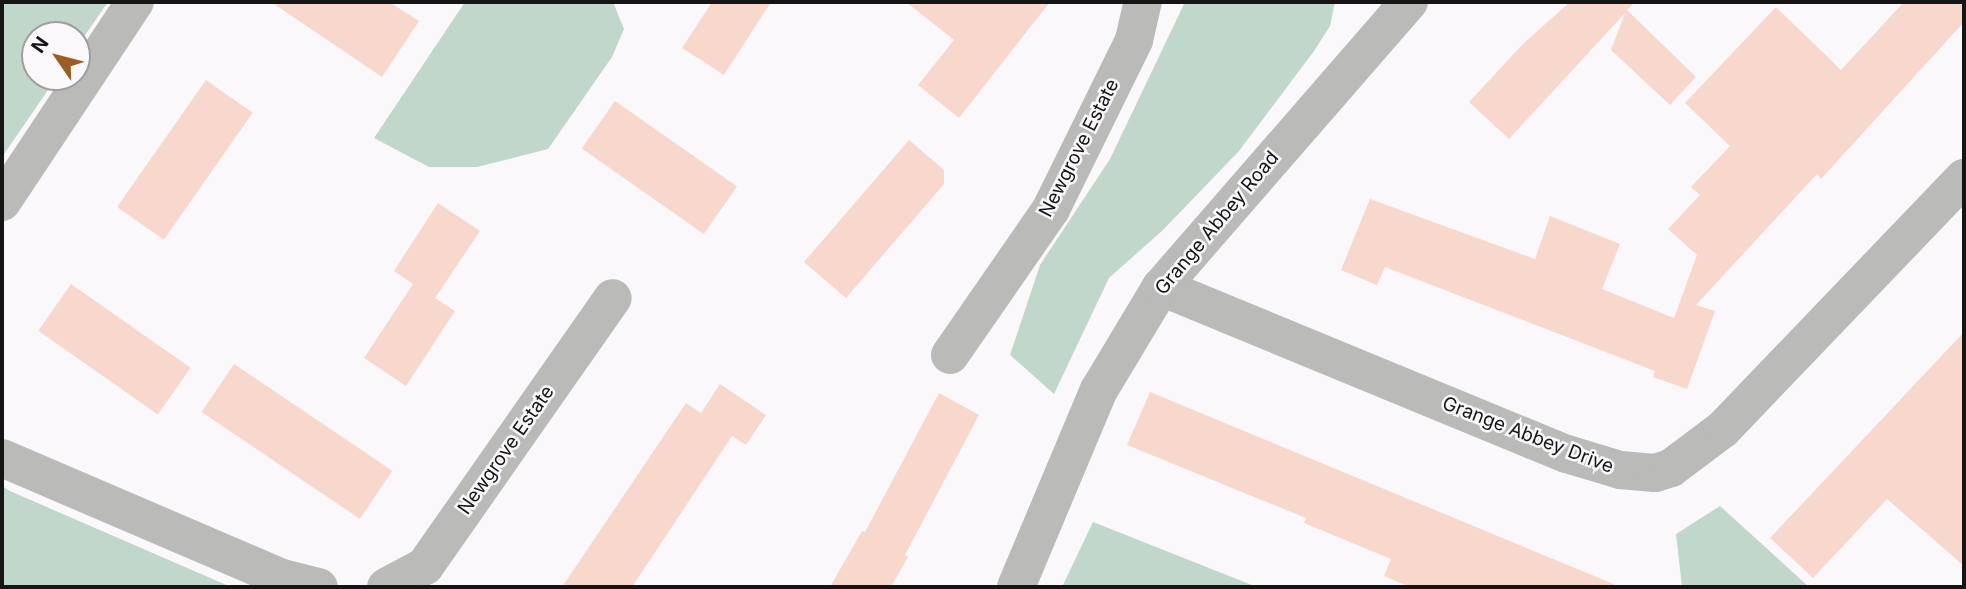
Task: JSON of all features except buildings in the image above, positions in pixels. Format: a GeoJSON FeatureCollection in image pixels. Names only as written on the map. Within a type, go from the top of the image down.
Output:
{"type":"FeatureCollection","features":[{"type":"Feature","properties":{"kind":"street"},"geometry":{"type":"LineString","coordinates":[[2,202],[135,2]]}},
{"type":"Feature","properties":{"kind":"street","name":"Newgrove Estate"},"geometry":{"type":"LineString","coordinates":[[950,355],[1051,209],[1134,40],[1143,2]]}},
{"type":"Feature","properties":{"kind":"street","name":"Grange Abbey Road"},"geometry":{"type":"LineString","coordinates":[[1016,587],[1100,390],[1161,287],[1409,2]]}},
{"type":"Feature","properties":{"kind":"street","name":"Grange Abbey Drive"},"geometry":{"type":"LineString","coordinates":[[1161,287],[1567,454],[1620,470],[1655,473],[1671,468],[1723,429],[1964,178]]}},
{"type":"Feature","properties":{"kind":"street","name":"Newgrove Estate"},"geometry":{"type":"LineString","coordinates":[[386,587],[425,566],[613,298]]}},
{"type":"Feature","properties":{"kind":"street"},"geometry":{"type":"LineString","coordinates":[[2,458],[269,572],[319,587]]}},
{"type":"Feature","properties":{"kind":"green space"},"geometry":{"type":"Polygon","coordinates":[[[2,2],[108,2],[91,27],[91,21],[21,21],[21,91],[47,91],[2,157],[2,2]]]}},
{"type":"Feature","properties":{"kind":"green space"},"geometry":{"type":"Polygon","coordinates":[[[465,2],[613,2],[624,29],[612,57],[548,149],[477,167],[429,167],[374,138],[465,2]]]}},
{"type":"Feature","properties":{"kind":"green space"},"geometry":{"type":"Polygon","coordinates":[[[1185,2],[1335,2],[1330,26],[1314,51],[1239,151],[1163,230],[1109,278],[1054,394],[1010,355],[1040,265],[1110,159],[1185,2]]]}},
{"type":"Feature","properties":{"kind":"green space"},"geometry":{"type":"Polygon","coordinates":[[[2,486],[10,491],[231,587],[2,587],[2,486]]]}},
{"type":"Feature","properties":{"kind":"green space"},"geometry":{"type":"Polygon","coordinates":[[[1720,506],[1809,587],[1682,587],[1676,534],[1720,506]]]}},
{"type":"Feature","properties":{"kind":"green space"},"geometry":{"type":"Polygon","coordinates":[[[1093,522],[1257,587],[1062,587],[1093,522]]]}}]}
